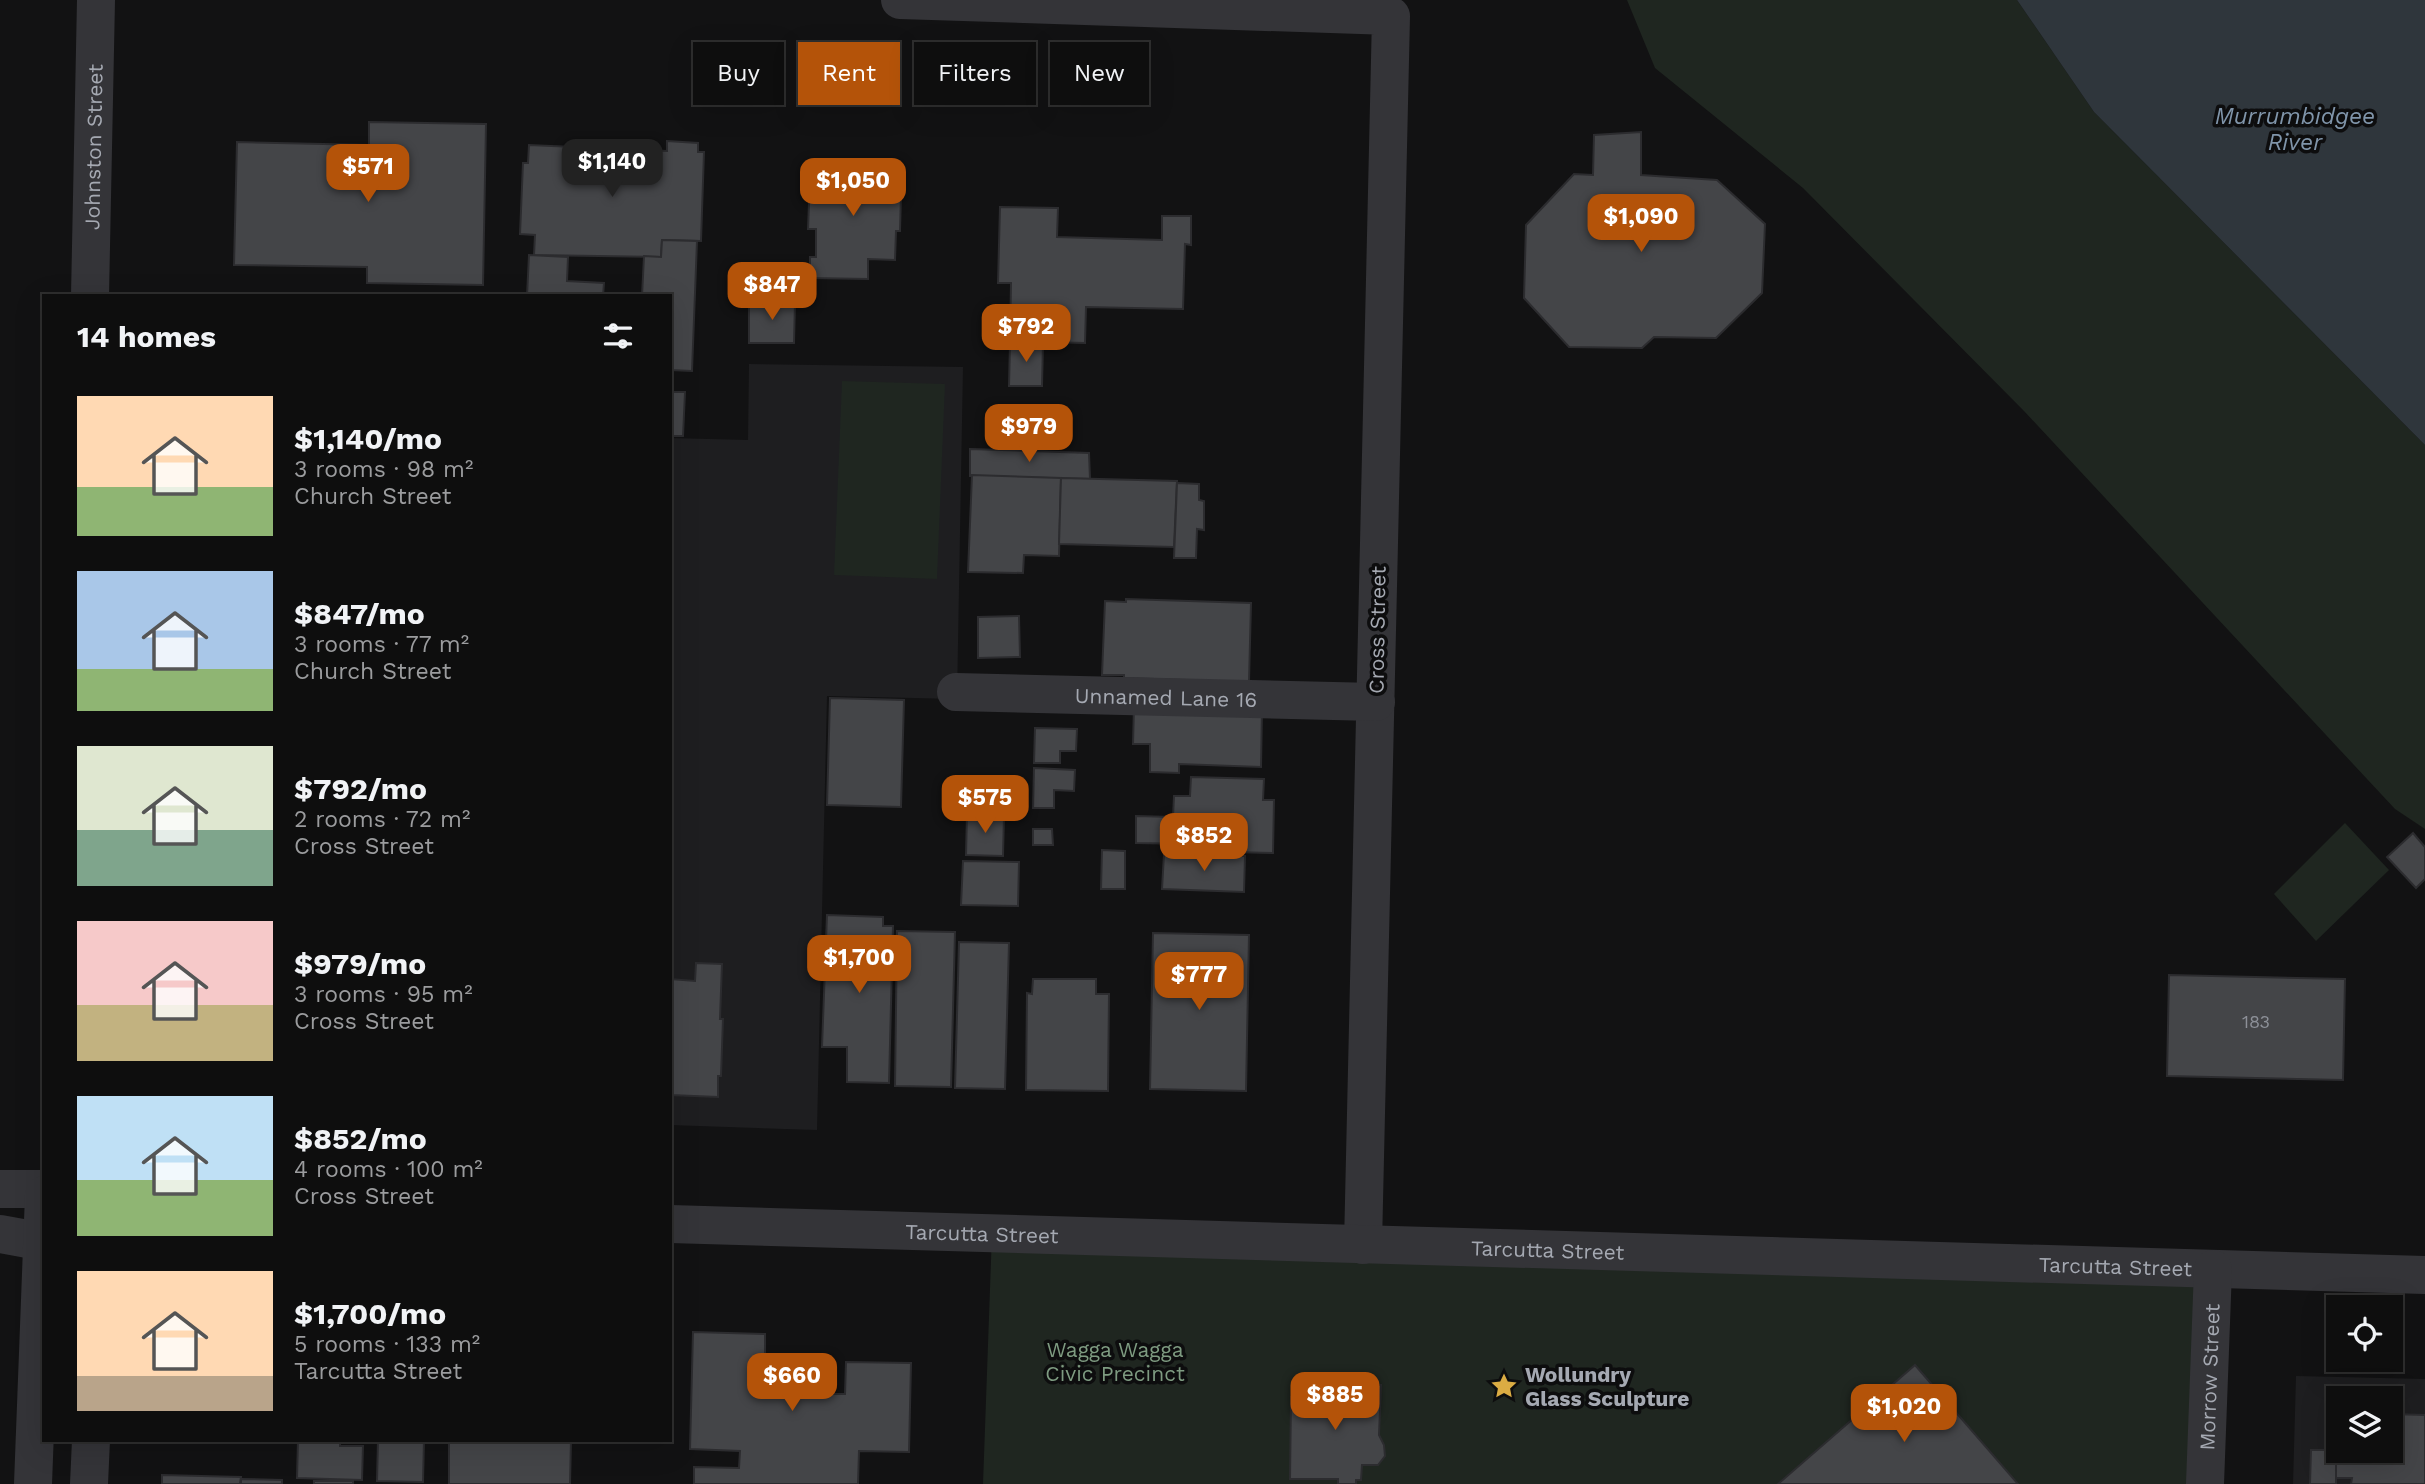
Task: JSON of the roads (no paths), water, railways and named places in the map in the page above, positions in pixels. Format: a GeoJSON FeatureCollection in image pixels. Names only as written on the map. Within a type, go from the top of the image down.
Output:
{"type":"FeatureCollection","features":[{"type":"Feature","properties":{"kind":"street","name":"Johnston Street"},"geometry":{"type":"LineString","coordinates":[[90,294],[96,0]]}},
{"type":"Feature","properties":{"kind":"street","name":"Cross Street"},"geometry":{"type":"LineString","coordinates":[[900,0],[1391,16],[1363,1245]]}},
{"type":"Feature","properties":{"kind":"street","name":"Unnamed Lane 16"},"geometry":{"type":"LineString","coordinates":[[956,692],[1376,702]]}},
{"type":"Feature","properties":{"kind":"street"},"geometry":{"type":"LineString","coordinates":[[0,1189],[42,1189]]}},
{"type":"Feature","properties":{"kind":"street","name":"Tarcutta Street"},"geometry":{"type":"LineString","coordinates":[[672,1224],[2425,1275]]}},
{"type":"Feature","properties":{"kind":"street"},"geometry":{"type":"LineString","coordinates":[[0,1234],[42,1242],[33,1484]]}},
{"type":"Feature","properties":{"kind":"street","name":"Morrow Street"},"geometry":{"type":"LineString","coordinates":[[2205,1484],[2213,1269]]}},
{"type":"Feature","properties":{"kind":"street"},"geometry":{"type":"LineString","coordinates":[[89,1484],[90,1442]]}},
{"type":"Feature","properties":{"kind":"water","name":"Murrumbidgee River"},"geometry":{"type":"Polygon","coordinates":[[[2017,0],[2425,0],[2425,445],[2094,112],[2017,0]]]}},
{"type":"Feature","properties":{"kind":"place","name":"Wollundry Glass Sculpture"},"geometry":{"type":"Point","coordinates":[1504,1386]}},
{"type":"Feature","properties":{"kind":"park label","name":"Wagga Wagga Civic Precinct"},"geometry":{"type":"Point","coordinates":[1115,1361]}}]}
